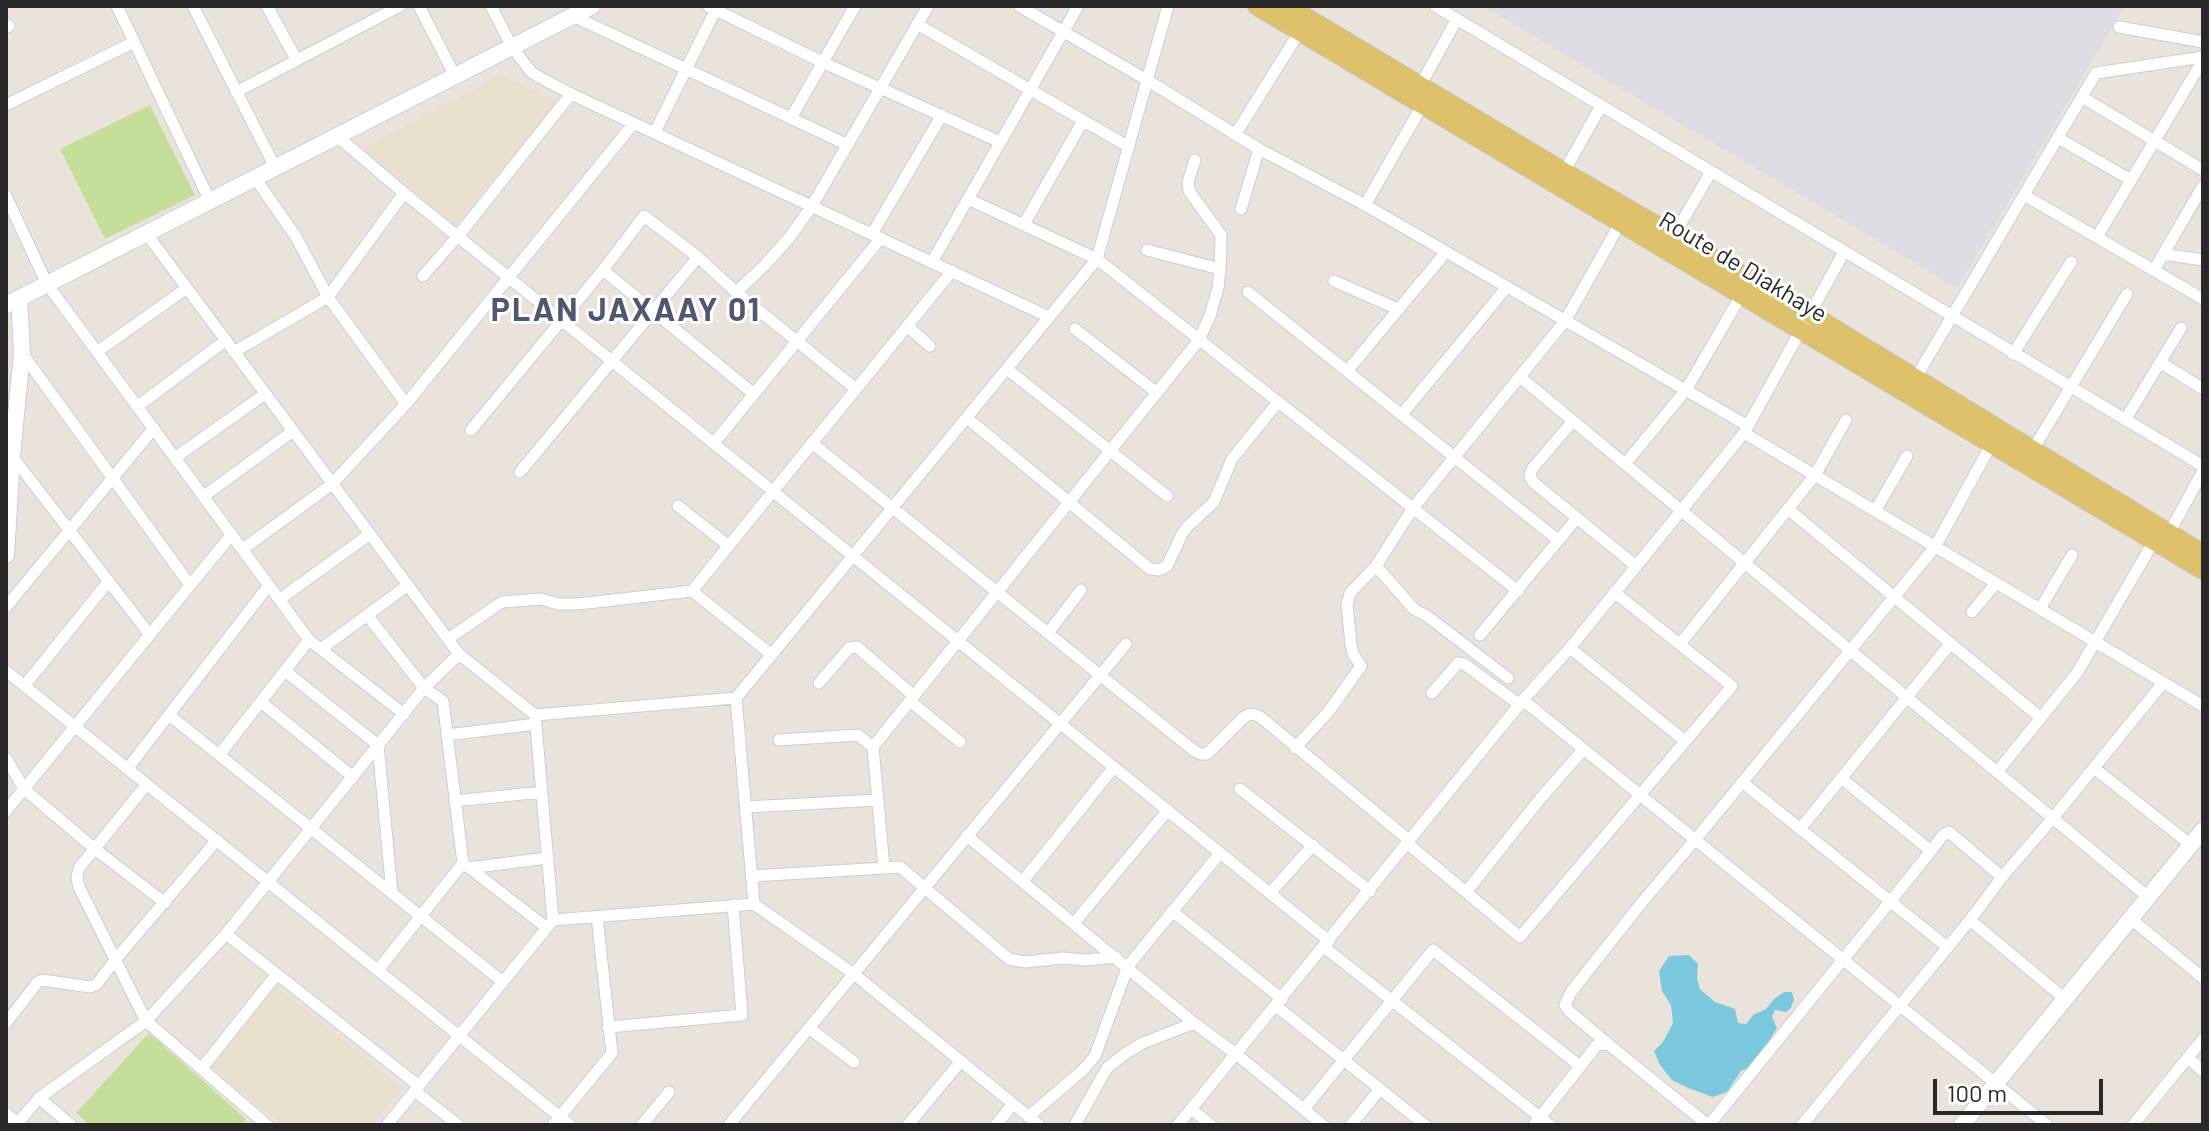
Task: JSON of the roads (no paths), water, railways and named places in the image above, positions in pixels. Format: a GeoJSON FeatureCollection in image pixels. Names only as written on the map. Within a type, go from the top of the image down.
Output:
{"type":"FeatureCollection","features":[{"type":"Feature","properties":{"kind":"main road","name":"Route de Diakhaye"},"geometry":{"type":"LineString","coordinates":[[1257,6],[1674,235],[1992,443],[2161,537],[2203,554]]}},
{"type":"Feature","properties":{"kind":"main road","name":"Route de Diakhaye"},"geometry":{"type":"LineString","coordinates":[[1287,6],[1621,222],[1742,294],[1806,322],[1915,379],[2032,451],[2161,537],[2203,570]]}},
{"type":"Feature","properties":{"kind":"street"},"geometry":{"type":"LineString","coordinates":[[193,6],[275,167]]}},
{"type":"Feature","properties":{"kind":"street"},"geometry":{"type":"LineString","coordinates":[[267,6],[296,59]]}},
{"type":"Feature","properties":{"kind":"street"},"geometry":{"type":"LineString","coordinates":[[236,92],[400,6]]}},
{"type":"Feature","properties":{"kind":"street"},"geometry":{"type":"LineString","coordinates":[[419,6],[455,76]]}},
{"type":"Feature","properties":{"kind":"street"},"geometry":{"type":"LineString","coordinates":[[491,6],[512,47],[532,73],[1049,317]]}},
{"type":"Feature","properties":{"kind":"street"},"geometry":{"type":"LineString","coordinates":[[6,555],[12,403],[22,353],[13,301],[592,6]]}},
{"type":"Feature","properties":{"kind":"street"},"geometry":{"type":"LineString","coordinates":[[791,118],[854,6]]}},
{"type":"Feature","properties":{"kind":"street"},"geometry":{"type":"LineString","coordinates":[[736,292],[772,257],[812,206],[928,6]]}},
{"type":"Feature","properties":{"kind":"street"},"geometry":{"type":"LineString","coordinates":[[1019,6],[1259,149],[1365,205],[1686,390],[1815,475],[2203,706]]}},
{"type":"Feature","properties":{"kind":"street"},"geometry":{"type":"LineString","coordinates":[[932,262],[1078,6]]}},
{"type":"Feature","properties":{"kind":"street"},"geometry":{"type":"LineString","coordinates":[[447,735],[536,719],[736,698],[1097,259],[1168,6]]}},
{"type":"Feature","properties":{"kind":"street"},"geometry":{"type":"LineString","coordinates":[[1435,6],[2203,468],[2077,673],[1997,772]]}},
{"type":"Feature","properties":{"kind":"street"},"geometry":{"type":"LineString","coordinates":[[119,7],[210,201]]}},
{"type":"Feature","properties":{"kind":"street"},"geometry":{"type":"LineString","coordinates":[[655,132],[712,8],[822,62],[1000,142]]}},
{"type":"Feature","properties":{"kind":"street"},"geometry":{"type":"LineString","coordinates":[[573,16],[848,145]]}},
{"type":"Feature","properties":{"kind":"street"},"geometry":{"type":"LineString","coordinates":[[1365,205],[1457,19]]}},
{"type":"Feature","properties":{"kind":"street"},"geometry":{"type":"LineString","coordinates":[[917,24],[1129,147]]}},
{"type":"Feature","properties":{"kind":"street"},"geometry":{"type":"LineString","coordinates":[[2119,27],[2203,42]]}},
{"type":"Feature","properties":{"kind":"street"},"geometry":{"type":"LineString","coordinates":[[1235,135],[1300,31]]}},
{"type":"Feature","properties":{"kind":"street"},"geometry":{"type":"LineString","coordinates":[[6,105],[134,42]]}},
{"type":"Feature","properties":{"kind":"street"},"geometry":{"type":"LineString","coordinates":[[1915,379],[2096,73],[2203,58]]}},
{"type":"Feature","properties":{"kind":"street"},"geometry":{"type":"LineString","coordinates":[[2097,237],[2203,58]]}},
{"type":"Feature","properties":{"kind":"street"},"geometry":{"type":"LineString","coordinates":[[423,276],[571,94]]}},
{"type":"Feature","properties":{"kind":"street"},"geometry":{"type":"LineString","coordinates":[[2082,97],[2203,170]]}},
{"type":"Feature","properties":{"kind":"street"},"geometry":{"type":"LineString","coordinates":[[1564,172],[1601,106]]}},
{"type":"Feature","properties":{"kind":"street"},"geometry":{"type":"LineString","coordinates":[[714,443],[797,341],[876,236],[942,115]]}},
{"type":"Feature","properties":{"kind":"street"},"geometry":{"type":"LineString","coordinates":[[1024,224],[1083,121]]}},
{"type":"Feature","properties":{"kind":"street"},"geometry":{"type":"LineString","coordinates":[[243,549],[332,484],[406,404],[634,123]]}},
{"type":"Feature","properties":{"kind":"street"},"geometry":{"type":"LineString","coordinates":[[337,136],[1270,893],[1392,1001],[1537,1121],[1550,1125]]}},
{"type":"Feature","properties":{"kind":"street"},"geometry":{"type":"LineString","coordinates":[[2058,138],[2131,180]]}},
{"type":"Feature","properties":{"kind":"street"},"geometry":{"type":"LineString","coordinates":[[1241,209],[1259,149]]}},
{"type":"Feature","properties":{"kind":"street"},"geometry":{"type":"LineString","coordinates":[[884,868],[873,747],[1199,340],[1218,288],[1221,235],[1189,191],[1188,182],[1195,160]]}},
{"type":"Feature","properties":{"kind":"street"},"geometry":{"type":"LineString","coordinates":[[1674,235],[1711,172]]}},
{"type":"Feature","properties":{"kind":"street"},"geometry":{"type":"LineString","coordinates":[[255,178],[296,237],[328,297],[406,404]]}},
{"type":"Feature","properties":{"kind":"street"},"geometry":{"type":"LineString","coordinates":[[2154,270],[2203,186]]}},
{"type":"Feature","properties":{"kind":"street"},"geometry":{"type":"LineString","coordinates":[[234,352],[328,297],[404,193]]}},
{"type":"Feature","properties":{"kind":"street"},"geometry":{"type":"LineString","coordinates":[[2024,195],[2203,299]]}},
{"type":"Feature","properties":{"kind":"street"},"geometry":{"type":"LineString","coordinates":[[6,196],[10,216],[47,284],[309,640],[404,714]]}},
{"type":"Feature","properties":{"kind":"street"},"geometry":{"type":"LineString","coordinates":[[968,199],[1097,259],[1518,591]]}},
{"type":"Feature","properties":{"kind":"street"},"geometry":{"type":"LineString","coordinates":[[471,430],[644,216],[856,389]]}},
{"type":"Feature","properties":{"kind":"street"},"geometry":{"type":"LineString","coordinates":[[1295,748],[1329,711],[1361,666],[1351,644],[1347,605],[1350,593],[1376,566],[1413,508],[1565,321],[1621,222]]}},
{"type":"Feature","properties":{"kind":"street"},"geometry":{"type":"LineString","coordinates":[[146,233],[459,654],[536,719],[550,924],[387,1125]]}},
{"type":"Feature","properties":{"kind":"street"},"geometry":{"type":"LineString","coordinates":[[1147,250],[1220,269]]}},
{"type":"Feature","properties":{"kind":"street"},"geometry":{"type":"LineString","coordinates":[[1348,370],[1446,252]]}},
{"type":"Feature","properties":{"kind":"street"},"geometry":{"type":"LineString","coordinates":[[1178,1125],[1746,429],[1844,252]]}},
{"type":"Feature","properties":{"kind":"street"},"geometry":{"type":"LineString","coordinates":[[2163,254],[2203,260]]}},
{"type":"Feature","properties":{"kind":"street"},"geometry":{"type":"LineString","coordinates":[[520,472],[698,257]]}},
{"type":"Feature","properties":{"kind":"street"},"geometry":{"type":"LineString","coordinates":[[2013,354],[2071,262]]}},
{"type":"Feature","properties":{"kind":"street"},"geometry":{"type":"LineString","coordinates":[[603,270],[754,394]]}},
{"type":"Feature","properties":{"kind":"street"},"geometry":{"type":"LineString","coordinates":[[448,639],[502,602],[541,599],[558,604],[578,604],[692,591],[952,271]]}},
{"type":"Feature","properties":{"kind":"street"},"geometry":{"type":"LineString","coordinates":[[1334,281],[1398,309]]}},
{"type":"Feature","properties":{"kind":"street"},"geometry":{"type":"LineString","coordinates":[[1402,414],[1507,287]]}},
{"type":"Feature","properties":{"kind":"street"},"geometry":{"type":"LineString","coordinates":[[98,351],[187,288]]}},
{"type":"Feature","properties":{"kind":"street"},"geometry":{"type":"LineString","coordinates":[[1248,292],[1558,540]]}},
{"type":"Feature","properties":{"kind":"street"},"geometry":{"type":"LineString","coordinates":[[1625,464],[1686,390],[1742,294]]}},
{"type":"Feature","properties":{"kind":"street"},"geometry":{"type":"LineString","coordinates":[[2032,451],[2127,294]]}},
{"type":"Feature","properties":{"kind":"street"},"geometry":{"type":"LineString","coordinates":[[907,326],[930,346]]}},
{"type":"Feature","properties":{"kind":"street"},"geometry":{"type":"LineString","coordinates":[[2125,420],[2181,328]]}},
{"type":"Feature","properties":{"kind":"street"},"geometry":{"type":"LineString","coordinates":[[1075,329],[1156,392]]}},
{"type":"Feature","properties":{"kind":"street"},"geometry":{"type":"LineString","coordinates":[[138,406],[226,340]]}},
{"type":"Feature","properties":{"kind":"street"},"geometry":{"type":"LineString","coordinates":[[22,353],[190,585]]}},
{"type":"Feature","properties":{"kind":"street"},"geometry":{"type":"LineString","coordinates":[[2160,362],[2203,389]]}},
{"type":"Feature","properties":{"kind":"street"},"geometry":{"type":"LineString","coordinates":[[1007,369],[1167,496]]}},
{"type":"Feature","properties":{"kind":"street"},"geometry":{"type":"LineString","coordinates":[[1520,377],[2148,897]]}},
{"type":"Feature","properties":{"kind":"street"},"geometry":{"type":"LineString","coordinates":[[176,457],[265,394]]}},
{"type":"Feature","properties":{"kind":"street"},"geometry":{"type":"LineString","coordinates":[[967,418],[1150,569],[1159,570],[1167,566],[1182,534],[1214,502],[1232,459],[1278,402]]}},
{"type":"Feature","properties":{"kind":"street"},"geometry":{"type":"LineString","coordinates":[[1680,644],[1815,475],[1846,420]]}},
{"type":"Feature","properties":{"kind":"street"},"geometry":{"type":"LineString","coordinates":[[1573,421],[1532,469],[1530,475],[1533,482],[1636,566]]}},
{"type":"Feature","properties":{"kind":"street"},"geometry":{"type":"LineString","coordinates":[[6,607],[154,428]]}},
{"type":"Feature","properties":{"kind":"street"},"geometry":{"type":"LineString","coordinates":[[204,496],[293,431]]}},
{"type":"Feature","properties":{"kind":"street"},"geometry":{"type":"LineString","coordinates":[[812,443],[1200,754],[1211,751],[1244,717],[1251,714],[1259,716],[1520,937],[1732,686],[1614,592]]}},
{"type":"Feature","properties":{"kind":"street"},"geometry":{"type":"LineString","coordinates":[[1992,443],[1935,547],[1643,901],[1566,999],[1565,1005],[1608,1044],[1709,1125],[1943,835],[1949,832],[2002,877]]}},
{"type":"Feature","properties":{"kind":"street"},"geometry":{"type":"LineString","coordinates":[[12,456],[150,635]]}},
{"type":"Feature","properties":{"kind":"street"},"geometry":{"type":"LineString","coordinates":[[1875,511],[1907,456]]}},
{"type":"Feature","properties":{"kind":"street"},"geometry":{"type":"LineString","coordinates":[[678,506],[729,546]]}},
{"type":"Feature","properties":{"kind":"street"},"geometry":{"type":"LineString","coordinates":[[1789,510],[2041,718]]}},
{"type":"Feature","properties":{"kind":"street"},"geometry":{"type":"LineString","coordinates":[[1480,635],[1577,518]]}},
{"type":"Feature","properties":{"kind":"street"},"geometry":{"type":"LineString","coordinates":[[6,811],[232,534]]}},
{"type":"Feature","properties":{"kind":"street"},"geometry":{"type":"LineString","coordinates":[[280,599],[370,534]]}},
{"type":"Feature","properties":{"kind":"street"},"geometry":{"type":"LineString","coordinates":[[2040,609],[2072,555]]}},
{"type":"Feature","properties":{"kind":"street"},"geometry":{"type":"LineString","coordinates":[[1376,566],[1414,609],[1508,678]]}},
{"type":"Feature","properties":{"kind":"street"},"geometry":{"type":"LineString","coordinates":[[25,685],[108,582]]}},
{"type":"Feature","properties":{"kind":"street"},"geometry":{"type":"LineString","coordinates":[[1972,612],[1996,583]]}},
{"type":"Feature","properties":{"kind":"street"},"geometry":{"type":"LineString","coordinates":[[128,768],[269,585]]}},
{"type":"Feature","properties":{"kind":"street"},"geometry":{"type":"LineString","coordinates":[[321,649],[408,585]]}},
{"type":"Feature","properties":{"kind":"street"},"geometry":{"type":"LineString","coordinates":[[1048,633],[1081,590]]}},
{"type":"Feature","properties":{"kind":"street"},"geometry":{"type":"LineString","coordinates":[[692,591],[772,655]]}},
{"type":"Feature","properties":{"kind":"street"},"geometry":{"type":"LineString","coordinates":[[367,615],[424,688],[443,701],[466,866],[550,924],[754,904],[854,974],[1039,1125]]}},
{"type":"Feature","properties":{"kind":"street"},"geometry":{"type":"LineString","coordinates":[[219,755],[309,640]]}},
{"type":"Feature","properties":{"kind":"street"},"geometry":{"type":"LineString","coordinates":[[1800,829],[1951,643]]}},
{"type":"Feature","properties":{"kind":"street"},"geometry":{"type":"LineString","coordinates":[[729,1125],[1126,644]]}},
{"type":"Feature","properties":{"kind":"street"},"geometry":{"type":"LineString","coordinates":[[819,683],[849,648],[857,647],[960,742]]}},
{"type":"Feature","properties":{"kind":"street"},"geometry":{"type":"LineString","coordinates":[[1570,648],[1685,741]]}},
{"type":"Feature","properties":{"kind":"street"},"geometry":{"type":"LineString","coordinates":[[6,1114],[17,1124],[39,1098],[146,1021],[226,934],[424,688],[459,654]]}},
{"type":"Feature","properties":{"kind":"street"},"geometry":{"type":"LineString","coordinates":[[1432,693],[1458,663],[1522,703],[2047,1125]]}},
{"type":"Feature","properties":{"kind":"street"},"geometry":{"type":"LineString","coordinates":[[6,671],[460,1036],[556,1121],[570,1125]]}},
{"type":"Feature","properties":{"kind":"street"},"geometry":{"type":"LineString","coordinates":[[285,671],[378,745],[392,893]]}},
{"type":"Feature","properties":{"kind":"street"},"geometry":{"type":"LineString","coordinates":[[1802,1125],[2163,683]]}},
{"type":"Feature","properties":{"kind":"street"},"geometry":{"type":"LineString","coordinates":[[736,698],[754,904]]}},
{"type":"Feature","properties":{"kind":"street"},"geometry":{"type":"LineString","coordinates":[[261,702],[353,777]]}},
{"type":"Feature","properties":{"kind":"street"},"geometry":{"type":"LineString","coordinates":[[169,715],[503,982]]}},
{"type":"Feature","properties":{"kind":"street"},"geometry":{"type":"LineString","coordinates":[[779,740],[858,735],[873,747]]}},
{"type":"Feature","properties":{"kind":"street"},"geometry":{"type":"LineString","coordinates":[[1466,892],[1583,750]]}},
{"type":"Feature","properties":{"kind":"street"},"geometry":{"type":"LineString","coordinates":[[6,758],[24,789],[165,903]]}},
{"type":"Feature","properties":{"kind":"street"},"geometry":{"type":"LineString","coordinates":[[1023,881],[1114,767]]}},
{"type":"Feature","properties":{"kind":"street"},"geometry":{"type":"LineString","coordinates":[[2094,768],[2191,845]]}},
{"type":"Feature","properties":{"kind":"street"},"geometry":{"type":"LineString","coordinates":[[1841,778],[1931,851]]}},
{"type":"Feature","properties":{"kind":"street"},"geometry":{"type":"LineString","coordinates":[[1742,782],[1947,947]]}},
{"type":"Feature","properties":{"kind":"street"},"geometry":{"type":"LineString","coordinates":[[147,784],[79,868],[79,887],[146,1021],[267,1125]]}},
{"type":"Feature","properties":{"kind":"street"},"geometry":{"type":"LineString","coordinates":[[1240,789],[1370,891]]}},
{"type":"Feature","properties":{"kind":"street"},"geometry":{"type":"LineString","coordinates":[[455,801],[542,792]]}},
{"type":"Feature","properties":{"kind":"street"},"geometry":{"type":"LineString","coordinates":[[746,807],[878,800]]}},
{"type":"Feature","properties":{"kind":"street"},"geometry":{"type":"LineString","coordinates":[[1074,923],[1168,810]]}},
{"type":"Feature","properties":{"kind":"street"},"geometry":{"type":"LineString","coordinates":[[1962,1125],[2203,830]]}},
{"type":"Feature","properties":{"kind":"street"},"geometry":{"type":"LineString","coordinates":[[967,836],[1323,1125]]}},
{"type":"Feature","properties":{"kind":"street"},"geometry":{"type":"LineString","coordinates":[[6,1023],[42,980],[90,987],[97,984],[217,840]]}},
{"type":"Feature","properties":{"kind":"street"},"geometry":{"type":"LineString","coordinates":[[1270,893],[1313,845]]}},
{"type":"Feature","properties":{"kind":"street"},"geometry":{"type":"LineString","coordinates":[[1028,1117],[1095,1056],[1128,966],[1220,853]]}},
{"type":"Feature","properties":{"kind":"street"},"geometry":{"type":"LineString","coordinates":[[378,970],[466,866],[547,858]]}},
{"type":"Feature","properties":{"kind":"street"},"geometry":{"type":"LineString","coordinates":[[752,876],[900,867],[1009,959],[1025,962],[1116,957]]}},
{"type":"Feature","properties":{"kind":"street"},"geometry":{"type":"LineString","coordinates":[[608,1027],[742,1015],[733,905]]}},
{"type":"Feature","properties":{"kind":"street"},"geometry":{"type":"LineString","coordinates":[[1172,911],[1344,1060],[1425,1125]]}},
{"type":"Feature","properties":{"kind":"street"},"geometry":{"type":"LineString","coordinates":[[556,1121],[612,1053],[597,917]]}},
{"type":"Feature","properties":{"kind":"street"},"geometry":{"type":"LineString","coordinates":[[2131,919],[2203,978]]}},
{"type":"Feature","properties":{"kind":"street"},"geometry":{"type":"LineString","coordinates":[[1970,920],[2065,999]]}},
{"type":"Feature","properties":{"kind":"street"},"geometry":{"type":"LineString","coordinates":[[226,934],[417,1088],[458,1125]]}},
{"type":"Feature","properties":{"kind":"street"},"geometry":{"type":"LineString","coordinates":[[1304,1109],[1433,950],[1580,1066]]}},
{"type":"Feature","properties":{"kind":"street"},"geometry":{"type":"LineString","coordinates":[[202,1068],[277,974]]}},
{"type":"Feature","properties":{"kind":"street"},"geometry":{"type":"LineString","coordinates":[[1075,1125],[1107,1068],[1143,1043],[1194,1023]]}},
{"type":"Feature","properties":{"kind":"street"},"geometry":{"type":"LineString","coordinates":[[809,1028],[854,1062]]}},
{"type":"Feature","properties":{"kind":"street"},"geometry":{"type":"LineString","coordinates":[[2133,1125],[2203,1039]]}},
{"type":"Feature","properties":{"kind":"street"},"geometry":{"type":"LineString","coordinates":[[1537,1121],[1597,1045],[1608,1044]]}},
{"type":"Feature","properties":{"kind":"street"},"geometry":{"type":"LineString","coordinates":[[1095,1056],[1107,1068]]}},
{"type":"Feature","properties":{"kind":"street"},"geometry":{"type":"LineString","coordinates":[[2188,1058],[2203,1071]]}},
{"type":"Feature","properties":{"kind":"street"},"geometry":{"type":"LineString","coordinates":[[908,1125],[961,1061]]}},
{"type":"Feature","properties":{"kind":"street"},"geometry":{"type":"LineString","coordinates":[[1351,1125],[1380,1089]]}},
{"type":"Feature","properties":{"kind":"street"},"geometry":{"type":"LineString","coordinates":[[642,1125],[669,1092]]}},
{"type":"Feature","properties":{"kind":"street"},"geometry":{"type":"LineString","coordinates":[[39,1098],[71,1125]]}},
{"type":"Feature","properties":{"kind":"street"},"geometry":{"type":"LineString","coordinates":[[996,1125],[1013,1104]]}},
{"type":"Feature","properties":{"kind":"street"},"geometry":{"type":"LineString","coordinates":[[1191,1109],[1211,1125]]}},
{"type":"Feature","properties":{"kind":"water"},"geometry":{"type":"Polygon","coordinates":[[[1689,955],[1698,964],[1700,989],[1715,1002],[1735,1009],[1738,1023],[1746,1024],[1784,992],[1792,992],[1794,999],[1786,1012],[1775,1010],[1772,1017],[1777,1028],[1752,1067],[1741,1071],[1727,1092],[1713,1097],[1672,1080],[1654,1051],[1673,1023],[1671,1005],[1662,991],[1659,971],[1669,956],[1689,955]]]}},
{"type":"Feature","properties":{"kind":"district","name":"PLAN JAXAAY 01"},"geometry":{"type":"Point","coordinates":[626,310]}}]}
